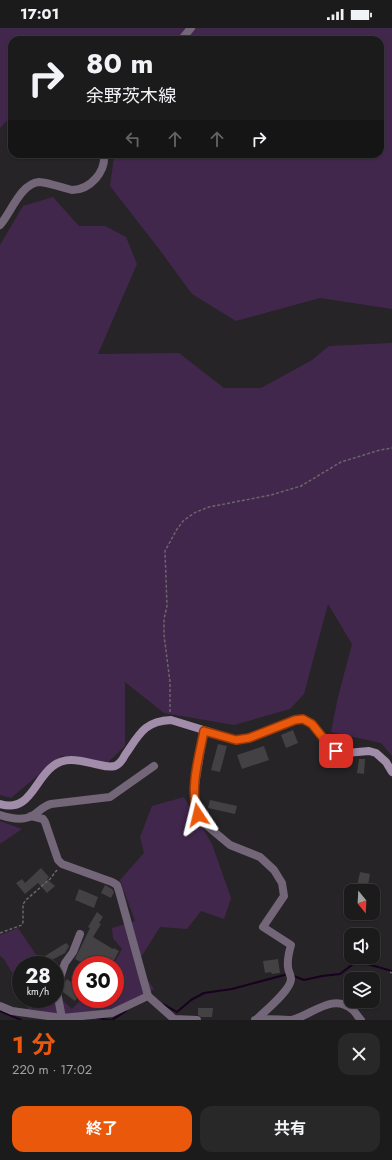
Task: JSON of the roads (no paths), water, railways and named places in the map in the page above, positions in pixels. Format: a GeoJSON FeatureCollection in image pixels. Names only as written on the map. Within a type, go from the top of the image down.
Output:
{"type":"FeatureCollection","features":[{"type":"Feature","properties":{"kind":"main road"},"geometry":{"type":"LineString","coordinates":[[0,804],[6,806],[17,805],[25,800],[52,767],[62,760],[70,760],[106,767],[115,766],[121,762],[142,730],[153,723],[171,720],[236,740],[249,738],[295,720],[303,719],[312,724],[328,744],[336,751],[346,753],[369,751],[376,753],[386,762],[392,772]]}},
{"type":"Feature","properties":{"kind":"street"},"geometry":{"type":"LineString","coordinates":[[184,36],[191,28]]}},
{"type":"Feature","properties":{"kind":"street"},"geometry":{"type":"LineString","coordinates":[[0,225],[21,193],[28,187],[39,182],[72,190],[90,185],[102,169],[104,158]]}},
{"type":"Feature","properties":{"kind":"street"},"geometry":{"type":"LineString","coordinates":[[204,731],[195,786],[194,804],[198,815],[205,824],[230,845],[260,857],[274,870],[282,883],[284,896],[263,927],[291,945],[288,956],[288,967],[291,978],[290,984],[281,996],[255,1020]]}},
{"type":"Feature","properties":{"kind":"street"},"geometry":{"type":"LineString","coordinates":[[31,816],[44,806],[51,804],[110,797],[154,766]]}},
{"type":"Feature","properties":{"kind":"street"},"geometry":{"type":"LineString","coordinates":[[0,814],[10,818],[31,816],[43,819],[46,822],[58,860],[62,864],[117,885],[148,996],[174,1019],[197,1020]]}},
{"type":"Feature","properties":{"kind":"street"},"geometry":{"type":"LineString","coordinates":[[62,1018],[57,992],[58,984],[65,963],[73,952],[80,934]]}},
{"type":"Feature","properties":{"kind":"street"},"geometry":{"type":"LineString","coordinates":[[0,1006],[12,1011],[62,1018],[112,1013],[148,996]]}},
{"type":"Feature","properties":{"kind":"street"},"geometry":{"type":"LineString","coordinates":[[255,1020],[292,1020],[324,1005],[335,1003],[345,1005],[353,1010],[361,1020]]}},
{"type":"Feature","properties":{"kind":"waterway"},"geometry":{"type":"LineString","coordinates":[[294,976],[304,980],[340,974],[357,961],[392,971]]}},
{"type":"Feature","properties":{"kind":"waterway"},"geometry":{"type":"LineString","coordinates":[[163,1004],[177,1012],[191,1000],[204,993],[232,989],[288,974]]}},
{"type":"Feature","properties":{"kind":"waterway"},"geometry":{"type":"LineString","coordinates":[[0,1011],[21,1020]]}},
{"type":"Feature","properties":{"kind":"waterway"},"geometry":{"type":"LineString","coordinates":[[112,1020],[126,1011]]}},
{"type":"Feature","properties":{"kind":"waterway"},"geometry":{"type":"LineString","coordinates":[[97,1018],[110,1020]]}}]}
